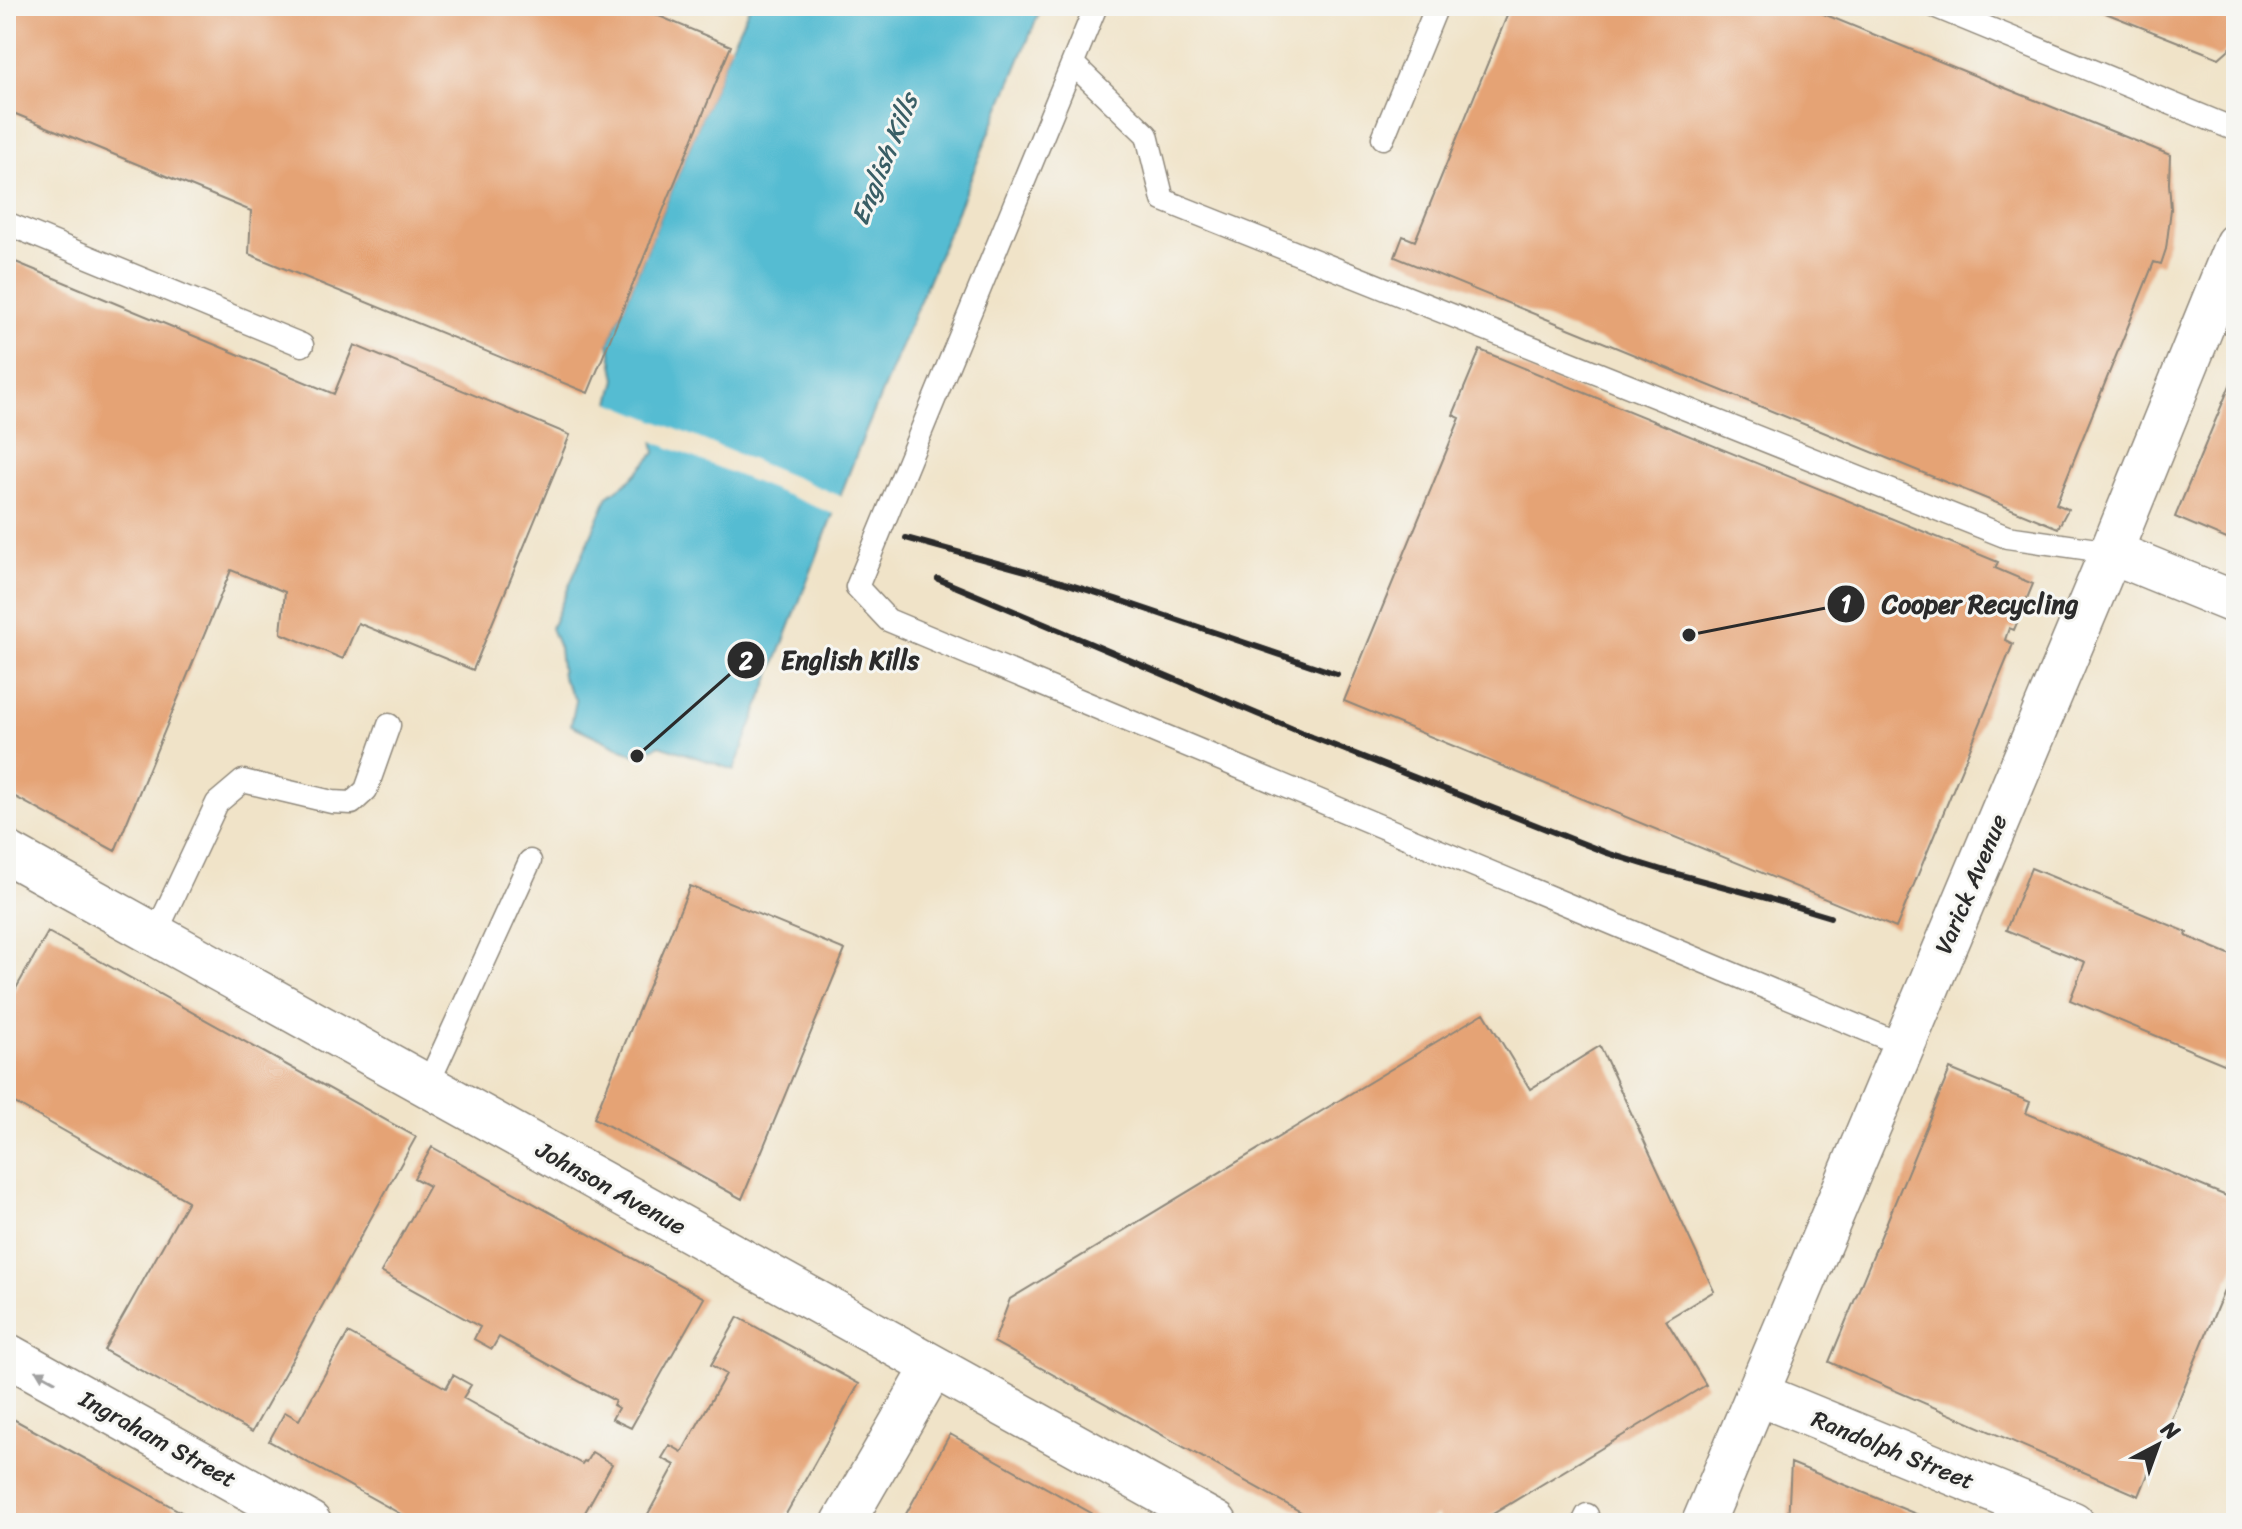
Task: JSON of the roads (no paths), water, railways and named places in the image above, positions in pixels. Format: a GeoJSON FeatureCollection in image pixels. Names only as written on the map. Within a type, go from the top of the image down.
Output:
{"type":"FeatureCollection","features":[{"type":"Feature","properties":{"kind":"street","name":"Varick Avenue"},"geometry":{"type":"LineString","coordinates":[[1703,1523],[2111,552],[2236,244]]}},
{"type":"Feature","properties":{"kind":"street"},"geometry":{"type":"LineString","coordinates":[[2111,552],[2236,603]]}},
{"type":"Feature","properties":{"kind":"street","name":"Johnson Avenue"},"geometry":{"type":"LineString","coordinates":[[6,852],[1216,1523]]}},
{"type":"Feature","properties":{"kind":"street","name":"Ingraham Street"},"geometry":{"type":"LineString","coordinates":[[6,1354],[310,1523]]}},
{"type":"Feature","properties":{"kind":"street"},"geometry":{"type":"LineString","coordinates":[[843,1523],[933,1367]]}},
{"type":"Feature","properties":{"kind":"street","name":"Randolph Street"},"geometry":{"type":"LineString","coordinates":[[1758,1394],[2073,1523]]}},
{"type":"Feature","properties":{"kind":"lane"},"geometry":{"type":"LineString","coordinates":[[1096,6],[857,587],[888,620],[1905,1046]]}},
{"type":"Feature","properties":{"kind":"lane"},"geometry":{"type":"LineString","coordinates":[[1383,138],[1437,6]]}},
{"type":"Feature","properties":{"kind":"lane"},"geometry":{"type":"LineString","coordinates":[[1934,6],[2236,130]]}},
{"type":"Feature","properties":{"kind":"lane"},"geometry":{"type":"LineString","coordinates":[[1073,64],[1147,135],[1163,200],[2007,537],[2111,552]]}},
{"type":"Feature","properties":{"kind":"lane"},"geometry":{"type":"LineString","coordinates":[[6,223],[302,345]]}},
{"type":"Feature","properties":{"kind":"lane"},"geometry":{"type":"LineString","coordinates":[[155,935],[217,803],[243,781],[332,802],[352,803],[366,790],[389,725]]}},
{"type":"Feature","properties":{"kind":"lane"},"geometry":{"type":"LineString","coordinates":[[427,1086],[530,861]]}},
{"type":"Feature","properties":{"kind":"water"},"geometry":{"type":"Polygon","coordinates":[[[750,6],[1042,6],[858,450],[734,770],[660,745],[637,756],[571,725],[576,701],[562,677],[559,648],[551,628],[608,496],[631,479],[655,453],[651,423],[609,407],[616,379],[609,342],[750,6]]]}},
{"type":"Feature","properties":{"kind":"railway"},"geometry":{"type":"LineString","coordinates":[[906,538],[1116,599],[1337,674]]}},
{"type":"Feature","properties":{"kind":"railway"},"geometry":{"type":"LineString","coordinates":[[938,579],[1312,737],[1607,853],[1830,917]]}},
{"type":"Feature","properties":{"kind":"place","name":"Cooper Recycling"},"geometry":{"type":"Point","coordinates":[1689,635]}},
{"type":"Feature","properties":{"kind":"place","name":"English Kills"},"geometry":{"type":"Point","coordinates":[637,756]}}]}
